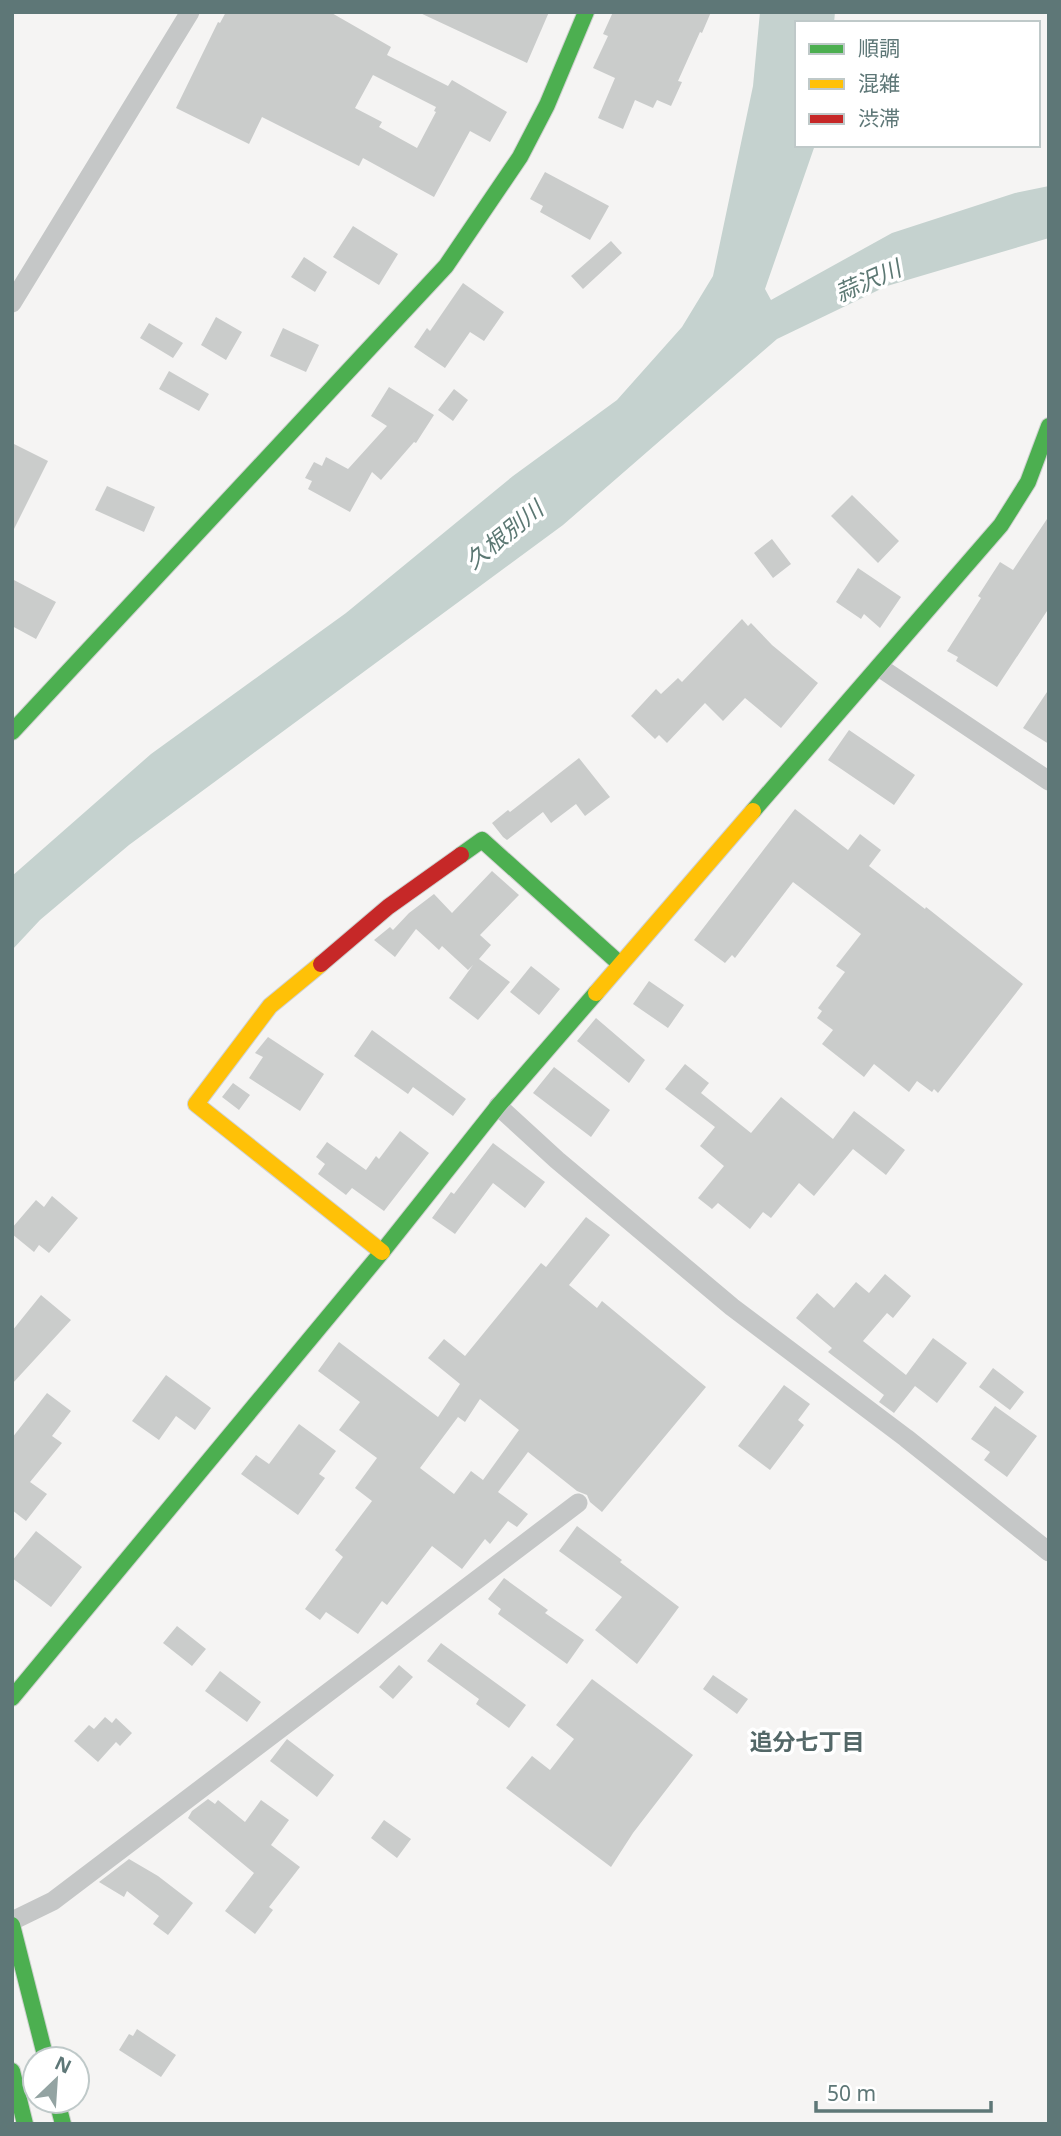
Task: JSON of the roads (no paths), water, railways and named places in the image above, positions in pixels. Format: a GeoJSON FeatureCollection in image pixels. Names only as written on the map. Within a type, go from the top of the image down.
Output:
{"type":"FeatureCollection","features":[{"type":"Feature","properties":{"kind":"main road"},"geometry":{"type":"LineString","coordinates":[[12,732],[446,266],[520,157],[547,105],[586,12]]}},
{"type":"Feature","properties":{"kind":"main road"},"geometry":{"type":"LineString","coordinates":[[12,1698],[382,1252],[498,1106],[1001,525],[1028,482],[1049,426]]}},
{"type":"Feature","properties":{"kind":"main road"},"geometry":{"type":"LineString","coordinates":[[382,1252],[196,1104],[270,1006],[388,907],[482,840],[620,964]]}},
{"type":"Feature","properties":{"kind":"main road"},"geometry":{"type":"LineString","coordinates":[[12,1923],[42,2045]]}},
{"type":"Feature","properties":{"kind":"main road"},"geometry":{"type":"LineString","coordinates":[[12,2071],[25,2124]]}},
{"type":"Feature","properties":{"kind":"street"},"geometry":{"type":"LineString","coordinates":[[12,303],[190,12]]}},
{"type":"Feature","properties":{"kind":"street"},"geometry":{"type":"LineString","coordinates":[[880,667],[1049,781]]}},
{"type":"Feature","properties":{"kind":"street"},"geometry":{"type":"LineString","coordinates":[[498,1106],[557,1160],[732,1307],[906,1438],[1049,1552]]}},
{"type":"Feature","properties":{"kind":"street"},"geometry":{"type":"LineString","coordinates":[[12,1923],[53,1901],[578,1503]]}},
{"type":"Feature","properties":{"kind":"water"},"geometry":{"type":"Polygon","coordinates":[[[760,12],[835,12],[834,21],[795,21],[795,147],[814,147],[765,289],[771,300],[892,233],[1015,193],[1049,186],[1049,238],[887,286],[777,339],[563,525],[129,845],[40,920],[12,950],[12,876],[151,754],[346,613],[513,476],[617,400],[682,327],[713,276],[753,86],[760,12]]]}},
{"type":"Feature","properties":{"kind":"district","name":"追分七丁目"},"geometry":{"type":"Point","coordinates":[807,1742]}},
{"type":"Feature","properties":{"kind":"water label","name":"蒜沢川"},"geometry":{"type":"Point","coordinates":[868,281]}},
{"type":"Feature","properties":{"kind":"water label","name":"久根別川"},"geometry":{"type":"Point","coordinates":[504,535]}}]}
